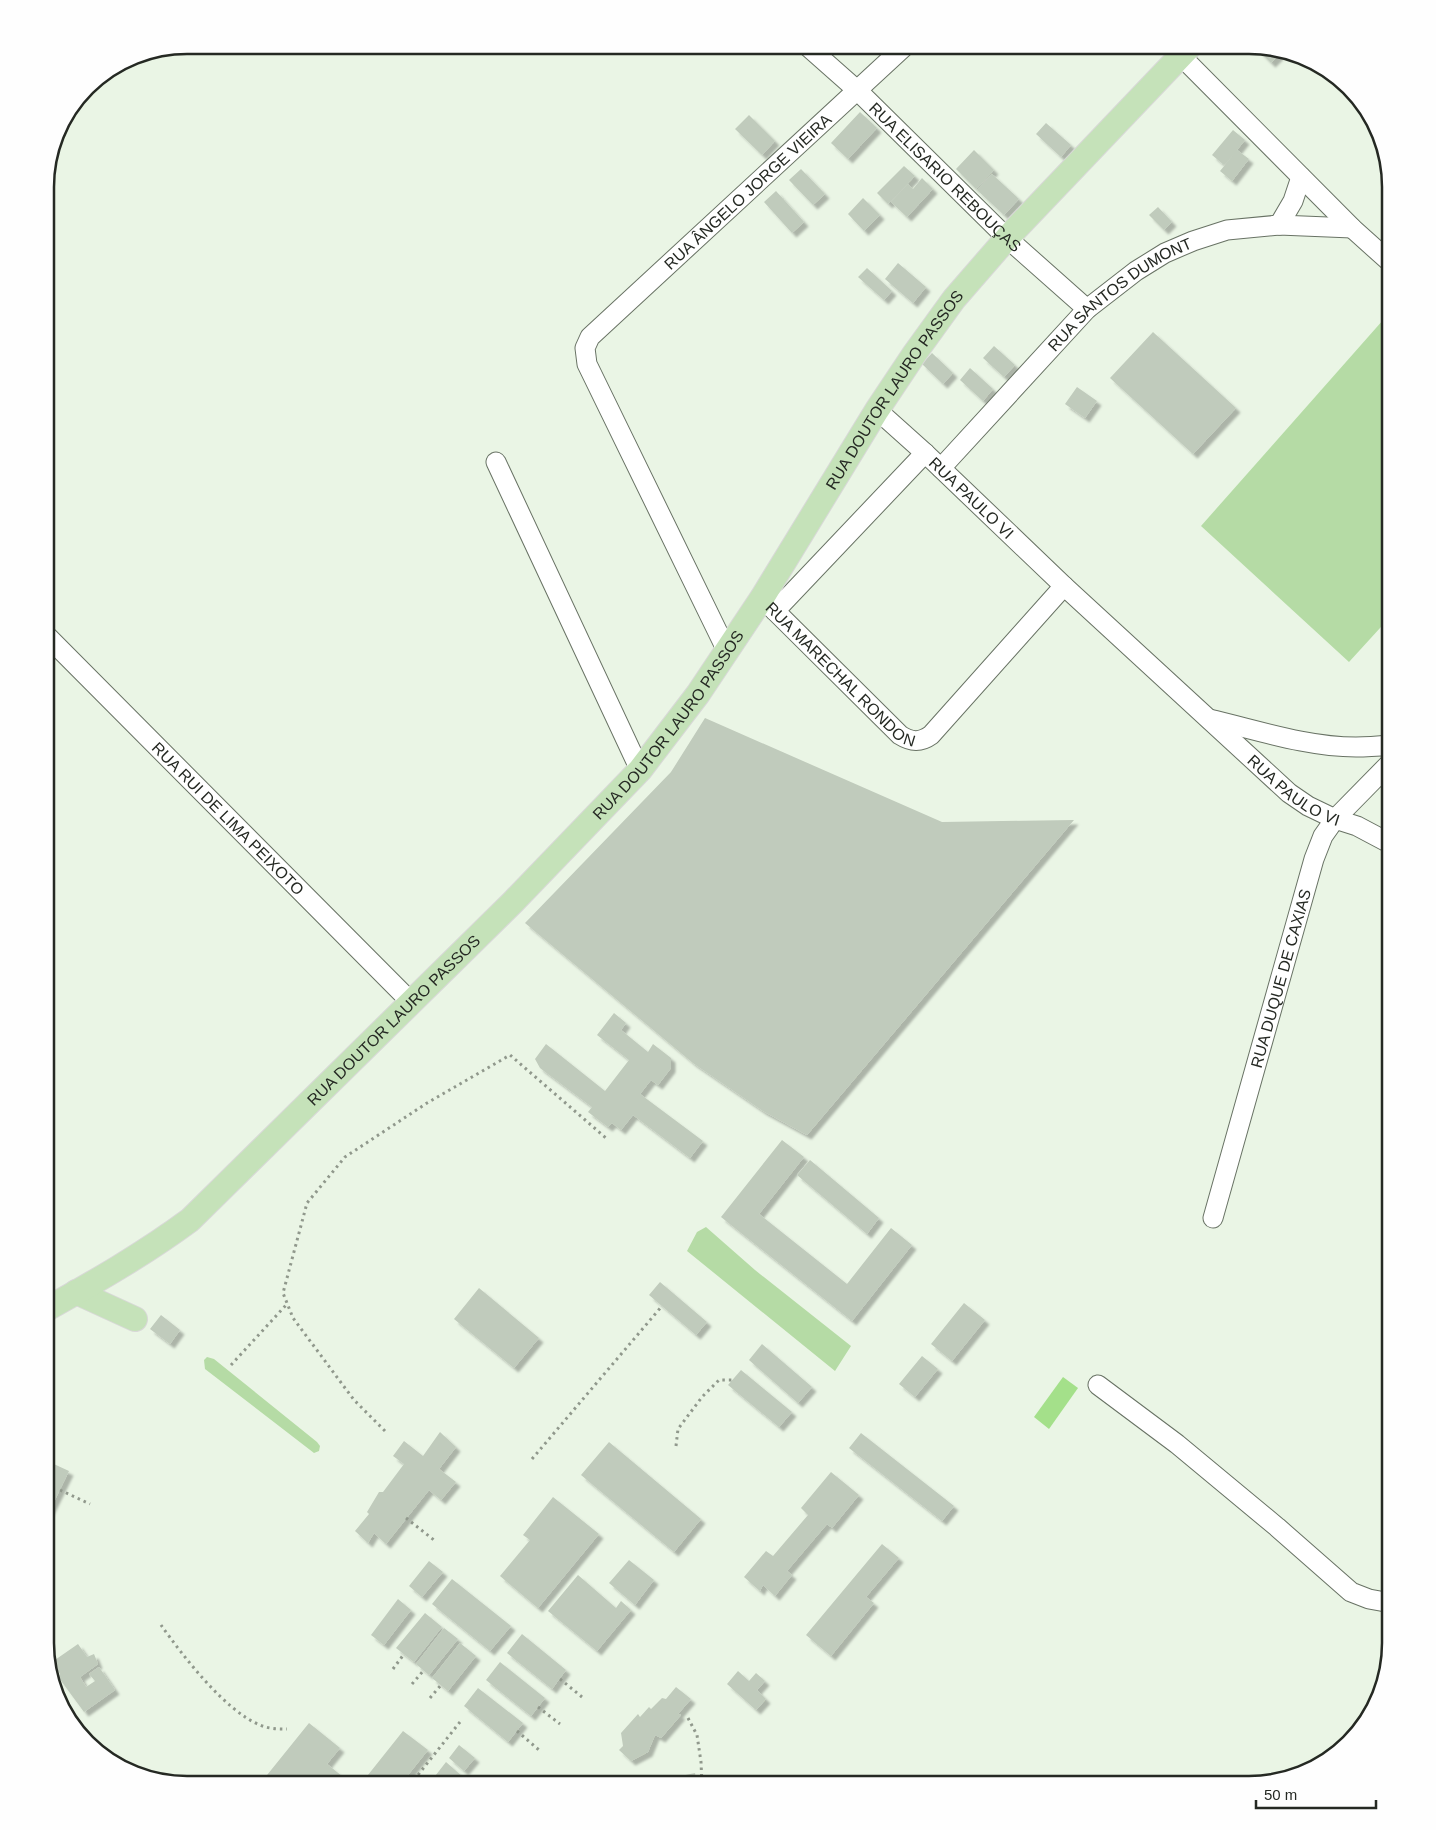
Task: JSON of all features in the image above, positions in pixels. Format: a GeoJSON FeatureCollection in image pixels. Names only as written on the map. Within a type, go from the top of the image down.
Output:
{"type":"FeatureCollection","features":[{"type":"Feature","properties":{"kind":"main road","name":"RUA DOUTOR LAURO PASSOS"},"geometry":{"type":"LineString","coordinates":[[54,1305],[157,1244],[190,1220],[513,902],[640,770],[684,714],[727,651],[769,604],[877,410],[954,299],[1007,238],[1183,54]]}},
{"type":"Feature","properties":{"kind":"main road"},"geometry":{"type":"LineString","coordinates":[[76,1292],[135,1319]]}},
{"type":"Feature","properties":{"kind":"street","name":"RUA ELISARIO REBOUÇAS"},"geometry":{"type":"LineString","coordinates":[[816,54],[858,91],[1007,238],[1087,309]]}},
{"type":"Feature","properties":{"kind":"street","name":"RUA ÂNGELO JORGE VIEIRA"},"geometry":{"type":"LineString","coordinates":[[727,651],[587,364],[585,348],[590,337],[897,54]]}},
{"type":"Feature","properties":{"kind":"street"},"geometry":{"type":"LineString","coordinates":[[1189,54],[1301,177],[1382,255]]}},
{"type":"Feature","properties":{"kind":"street"},"geometry":{"type":"LineString","coordinates":[[1279,225],[1293,201],[1301,177]]}},
{"type":"Feature","properties":{"kind":"street","name":"RUA SANTOS DUMONT"},"geometry":{"type":"LineString","coordinates":[[942,468],[1087,309],[1136,271],[1165,253],[1193,241],[1227,230],[1279,225],[1352,228]]}},
{"type":"Feature","properties":{"kind":"street","name":"RUA PAULO VI"},"geometry":{"type":"LineString","coordinates":[[877,410],[942,468],[1064,586],[1288,793],[1308,806],[1335,819],[1357,826],[1382,839]]}},
{"type":"Feature","properties":{"kind":"street"},"geometry":{"type":"LineString","coordinates":[[769,604],[925,453]]}},
{"type":"Feature","properties":{"kind":"street"},"geometry":{"type":"LineString","coordinates":[[496,462],[640,770]]}},
{"type":"Feature","properties":{"kind":"street","name":"RUA MARECHAL RONDON"},"geometry":{"type":"LineString","coordinates":[[769,604],[900,735],[913,741],[923,740],[931,735],[1064,586]]}},
{"type":"Feature","properties":{"kind":"street","name":"RUA RUI DE LIMA PEIXOTO"},"geometry":{"type":"LineString","coordinates":[[54,643],[412,1003]]}},
{"type":"Feature","properties":{"kind":"street","name":"RUA PAULO VI"},"geometry":{"type":"LineString","coordinates":[[1208,719],[1332,746],[1382,746]]}},
{"type":"Feature","properties":{"kind":"street","name":"RUA DUQUE DE CAXIAS"},"geometry":{"type":"LineString","coordinates":[[1213,1218],[1314,859],[1323,836],[1335,819],[1382,771]]}},
{"type":"Feature","properties":{"kind":"street"},"geometry":{"type":"LineString","coordinates":[[1098,1385],[1177,1444],[1277,1527],[1351,1592],[1382,1601]]}},
{"type":"Feature","properties":{"kind":"path"},"geometry":{"type":"LineString","coordinates":[[385,1431],[354,1400],[293,1318],[283,1293],[308,1203],[345,1157],[427,1103],[510,1055],[606,1138]]}},
{"type":"Feature","properties":{"kind":"path"},"geometry":{"type":"LineString","coordinates":[[231,1365],[287,1304]]}},
{"type":"Feature","properties":{"kind":"path"},"geometry":{"type":"LineString","coordinates":[[532,1459],[662,1306]]}},
{"type":"Feature","properties":{"kind":"path"},"geometry":{"type":"LineString","coordinates":[[676,1446],[678,1429],[702,1398],[719,1380],[732,1380]]}},
{"type":"Feature","properties":{"kind":"path"},"geometry":{"type":"LineString","coordinates":[[60,1490],[90,1504]]}},
{"type":"Feature","properties":{"kind":"path"},"geometry":{"type":"LineString","coordinates":[[406,1518],[434,1540]]}},
{"type":"Feature","properties":{"kind":"path"},"geometry":{"type":"LineString","coordinates":[[161,1625],[182,1655],[241,1714],[263,1726],[287,1729]]}},
{"type":"Feature","properties":{"kind":"path"},"geometry":{"type":"LineString","coordinates":[[392,1669],[404,1654]]}},
{"type":"Feature","properties":{"kind":"path"},"geometry":{"type":"LineString","coordinates":[[412,1684],[424,1670]]}},
{"type":"Feature","properties":{"kind":"path"},"geometry":{"type":"LineString","coordinates":[[560,1679],[582,1697]]}},
{"type":"Feature","properties":{"kind":"path"},"geometry":{"type":"LineString","coordinates":[[430,1698],[441,1685]]}},
{"type":"Feature","properties":{"kind":"path"},"geometry":{"type":"LineString","coordinates":[[538,1707],[560,1724]]}},
{"type":"Feature","properties":{"kind":"path"},"geometry":{"type":"LineString","coordinates":[[688,1718],[698,1735],[702,1776]]}},
{"type":"Feature","properties":{"kind":"path"},"geometry":{"type":"LineString","coordinates":[[417,1776],[460,1722]]}},
{"type":"Feature","properties":{"kind":"path"},"geometry":{"type":"LineString","coordinates":[[517,1732],[539,1750]]}},
{"type":"Feature","properties":{"kind":"shaded area"},"geometry":{"type":"Polygon","coordinates":[[[1382,321],[1382,626],[1349,662],[1201,526],[1382,321]]]}},
{"type":"Feature","properties":{"kind":"shaded area"},"geometry":{"type":"Polygon","coordinates":[[[706,1227],[755,1270],[851,1346],[835,1371],[687,1251],[697,1232],[706,1227]]]}},
{"type":"Feature","properties":{"kind":"shaded area"},"geometry":{"type":"Polygon","coordinates":[[[207,1357],[214,1359],[317,1442],[320,1446],[319,1451],[314,1453],[205,1369],[204,1360],[207,1357]]]}},
{"type":"Feature","properties":{"kind":"shaded area"},"geometry":{"type":"Polygon","coordinates":[[[1063,1377],[1078,1388],[1049,1429],[1034,1417],[1063,1377]]]}},
{"type":"Feature","properties":{"kind":"building"},"geometry":{"type":"Polygon","coordinates":[[[1263,55],[1277,57],[1271,63],[1263,55]]]}},
{"type":"Feature","properties":{"kind":"building"},"geometry":{"type":"Polygon","coordinates":[[[860,112],[877,128],[848,159],[831,143],[860,112]]]}},
{"type":"Feature","properties":{"kind":"building"},"geometry":{"type":"Polygon","coordinates":[[[749,115],[775,141],[762,155],[735,129],[749,115]]]}},
{"type":"Feature","properties":{"kind":"building"},"geometry":{"type":"Polygon","coordinates":[[[1046,123],[1071,145],[1061,157],[1036,134],[1046,123]]]}},
{"type":"Feature","properties":{"kind":"building"},"geometry":{"type":"Polygon","coordinates":[[[1233,130],[1245,140],[1237,150],[1249,159],[1232,181],[1220,171],[1234,154],[1224,165],[1212,155],[1233,130]]]}},
{"type":"Feature","properties":{"kind":"building"},"geometry":{"type":"Polygon","coordinates":[[[974,150],[994,170],[976,189],[956,169],[974,150]]]}},
{"type":"Feature","properties":{"kind":"building"},"geometry":{"type":"Polygon","coordinates":[[[904,166],[915,176],[888,204],[877,193],[904,166]]]}},
{"type":"Feature","properties":{"kind":"building"},"geometry":{"type":"Polygon","coordinates":[[[801,169],[825,194],[813,205],[789,180],[801,169]]]}},
{"type":"Feature","properties":{"kind":"building"},"geometry":{"type":"Polygon","coordinates":[[[992,174],[1019,199],[1004,215],[977,190],[992,174]]]}},
{"type":"Feature","properties":{"kind":"building"},"geometry":{"type":"Polygon","coordinates":[[[922,178],[933,189],[907,217],[891,202],[908,184],[913,189],[922,178]]]}},
{"type":"Feature","properties":{"kind":"building"},"geometry":{"type":"Polygon","coordinates":[[[776,191],[804,222],[792,233],[764,202],[776,191]]]}},
{"type":"Feature","properties":{"kind":"building"},"geometry":{"type":"Polygon","coordinates":[[[863,198],[880,215],[864,231],[848,214],[863,198]]]}},
{"type":"Feature","properties":{"kind":"building"},"geometry":{"type":"Polygon","coordinates":[[[1158,207],[1172,222],[1164,230],[1149,215],[1158,207]]]}},
{"type":"Feature","properties":{"kind":"building"},"geometry":{"type":"Polygon","coordinates":[[[898,263],[926,287],[913,303],[885,279],[898,263]]]}},
{"type":"Feature","properties":{"kind":"building"},"geometry":{"type":"Polygon","coordinates":[[[867,268],[892,291],[884,300],[858,277],[867,268]]]}},
{"type":"Feature","properties":{"kind":"building"},"geometry":{"type":"Polygon","coordinates":[[[1153,332],[1236,408],[1193,454],[1110,378],[1153,332]]]}},
{"type":"Feature","properties":{"kind":"building"},"geometry":{"type":"Polygon","coordinates":[[[994,346],[1015,365],[1004,377],[983,358],[994,346]]]}},
{"type":"Feature","properties":{"kind":"building"},"geometry":{"type":"Polygon","coordinates":[[[932,353],[953,373],[943,384],[922,364],[932,353]]]}},
{"type":"Feature","properties":{"kind":"building"},"geometry":{"type":"Polygon","coordinates":[[[970,368],[993,389],[983,401],[960,380],[970,368]]]}},
{"type":"Feature","properties":{"kind":"building"},"geometry":{"type":"Polygon","coordinates":[[[1077,387],[1097,401],[1085,418],[1065,404],[1077,387]]]}},
{"type":"Feature","properties":{"kind":"building"},"geometry":{"type":"Polygon","coordinates":[[[705,718],[942,822],[1074,820],[807,1135],[763,1111],[693,1063],[525,923],[671,772],[705,718]]]}},
{"type":"Feature","properties":{"kind":"building"},"geometry":{"type":"Polygon","coordinates":[[[614,1013],[626,1023],[621,1030],[648,1052],[653,1044],[671,1058],[671,1068],[658,1085],[651,1080],[640,1094],[703,1141],[690,1158],[633,1115],[621,1130],[612,1123],[608,1127],[588,1112],[592,1107],[540,1068],[535,1059],[546,1044],[605,1091],[629,1060],[597,1035],[614,1013]]]}},
{"type":"Feature","properties":{"kind":"building"},"geometry":{"type":"Polygon","coordinates":[[[782,1140],[804,1157],[759,1214],[847,1284],[891,1228],[912,1245],[852,1321],[721,1217],[782,1140]]]}},
{"type":"Feature","properties":{"kind":"building"},"geometry":{"type":"Polygon","coordinates":[[[810,1160],[879,1218],[867,1234],[797,1175],[810,1160]]]}},
{"type":"Feature","properties":{"kind":"building"},"geometry":{"type":"Polygon","coordinates":[[[660,1282],[707,1322],[696,1335],[649,1295],[660,1282]]]}},
{"type":"Feature","properties":{"kind":"building"},"geometry":{"type":"Polygon","coordinates":[[[479,1288],[539,1338],[514,1368],[454,1319],[479,1288]]]}},
{"type":"Feature","properties":{"kind":"building"},"geometry":{"type":"Polygon","coordinates":[[[964,1303],[985,1320],[952,1361],[931,1344],[964,1303]]]}},
{"type":"Feature","properties":{"kind":"building"},"geometry":{"type":"Polygon","coordinates":[[[161,1315],[180,1330],[170,1344],[150,1329],[161,1315]]]}},
{"type":"Feature","properties":{"kind":"building"},"geometry":{"type":"Polygon","coordinates":[[[762,1344],[812,1387],[798,1403],[749,1360],[762,1344]]]}},
{"type":"Feature","properties":{"kind":"building"},"geometry":{"type":"Polygon","coordinates":[[[922,1356],[938,1369],[915,1397],[899,1384],[922,1356]]]}},
{"type":"Feature","properties":{"kind":"building"},"geometry":{"type":"Polygon","coordinates":[[[741,1370],[792,1412],[779,1427],[728,1385],[741,1370]]]}},
{"type":"Feature","properties":{"kind":"building"},"geometry":{"type":"Polygon","coordinates":[[[440,1432],[456,1447],[439,1469],[456,1482],[441,1500],[429,1490],[386,1544],[374,1533],[368,1543],[355,1531],[369,1514],[367,1512],[379,1492],[383,1492],[404,1464],[393,1456],[404,1441],[423,1456],[440,1432]]]}},
{"type":"Feature","properties":{"kind":"building"},"geometry":{"type":"Polygon","coordinates":[[[861,1433],[954,1506],[942,1521],[849,1448],[861,1433]]]}},
{"type":"Feature","properties":{"kind":"building"},"geometry":{"type":"Polygon","coordinates":[[[609,1442],[701,1519],[674,1552],[581,1475],[609,1442]]]}},
{"type":"Feature","properties":{"kind":"building"},"geometry":{"type":"Polygon","coordinates":[[[54,1464],[69,1471],[54,1502],[54,1464]]]}},
{"type":"Feature","properties":{"kind":"building"},"geometry":{"type":"Polygon","coordinates":[[[831,1472],[859,1495],[832,1528],[827,1524],[787,1571],[792,1575],[775,1596],[763,1585],[760,1591],[744,1577],[766,1551],[773,1556],[808,1515],[801,1508],[831,1472]]]}},
{"type":"Feature","properties":{"kind":"building"},"geometry":{"type":"Polygon","coordinates":[[[553,1497],[599,1534],[538,1608],[500,1576],[530,1540],[523,1535],[553,1497]]]}},
{"type":"Feature","properties":{"kind":"building"},"geometry":{"type":"Polygon","coordinates":[[[882,1544],[899,1558],[866,1597],[874,1603],[831,1656],[806,1635],[882,1544]]]}},
{"type":"Feature","properties":{"kind":"building"},"geometry":{"type":"Polygon","coordinates":[[[629,1560],[654,1580],[635,1605],[609,1583],[629,1560]]]}},
{"type":"Feature","properties":{"kind":"building"},"geometry":{"type":"Polygon","coordinates":[[[429,1561],[443,1572],[422,1597],[409,1586],[429,1561]]]}},
{"type":"Feature","properties":{"kind":"building"},"geometry":{"type":"Polygon","coordinates":[[[578,1575],[616,1608],[621,1601],[631,1610],[597,1651],[548,1611],[578,1575]]]}},
{"type":"Feature","properties":{"kind":"building"},"geometry":{"type":"Polygon","coordinates":[[[452,1579],[511,1626],[490,1651],[432,1604],[452,1579]]]}},
{"type":"Feature","properties":{"kind":"building"},"geometry":{"type":"Polygon","coordinates":[[[398,1599],[411,1610],[384,1645],[371,1635],[398,1599]]]}},
{"type":"Feature","properties":{"kind":"building"},"geometry":{"type":"Polygon","coordinates":[[[425,1613],[442,1627],[414,1662],[396,1648],[425,1613]]]}},
{"type":"Feature","properties":{"kind":"building"},"geometry":{"type":"Polygon","coordinates":[[[444,1628],[458,1639],[429,1675],[416,1664],[444,1628]]]}},
{"type":"Feature","properties":{"kind":"building"},"geometry":{"type":"Polygon","coordinates":[[[522,1634],[566,1670],[552,1689],[507,1653],[522,1634]]]}},
{"type":"Feature","properties":{"kind":"building"},"geometry":{"type":"Polygon","coordinates":[[[460,1643],[476,1656],[448,1691],[432,1678],[460,1643]]]}},
{"type":"Feature","properties":{"kind":"building"},"geometry":{"type":"Polygon","coordinates":[[[78,1644],[87,1657],[94,1654],[98,1664],[80,1677],[86,1687],[95,1681],[89,1674],[99,1667],[115,1690],[84,1712],[59,1678],[60,1674],[56,1668],[55,1660],[78,1644]]]}},
{"type":"Feature","properties":{"kind":"building"},"geometry":{"type":"Polygon","coordinates":[[[500,1662],[545,1698],[531,1716],[486,1680],[500,1662]]]}},
{"type":"Feature","properties":{"kind":"building"},"geometry":{"type":"Polygon","coordinates":[[[738,1671],[749,1681],[756,1673],[765,1681],[757,1690],[766,1699],[756,1710],[727,1684],[738,1671]]]}},
{"type":"Feature","properties":{"kind":"building"},"geometry":{"type":"Polygon","coordinates":[[[676,1687],[691,1699],[678,1714],[681,1715],[661,1738],[655,1735],[648,1752],[631,1761],[619,1750],[623,1746],[621,1733],[638,1714],[640,1717],[649,1707],[651,1709],[662,1698],[666,1699],[676,1687]]]}},
{"type":"Feature","properties":{"kind":"building"},"geometry":{"type":"Polygon","coordinates":[[[478,1688],[523,1723],[508,1742],[464,1706],[478,1688]]]}},
{"type":"Feature","properties":{"kind":"building"},"geometry":{"type":"Polygon","coordinates":[[[309,1723],[340,1748],[327,1764],[342,1776],[266,1776],[309,1723]]]}},
{"type":"Feature","properties":{"kind":"building"},"geometry":{"type":"Polygon","coordinates":[[[403,1731],[428,1750],[407,1776],[367,1776],[403,1731]]]}},
{"type":"Feature","properties":{"kind":"building"},"geometry":{"type":"Polygon","coordinates":[[[459,1745],[475,1758],[464,1771],[449,1758],[459,1745]]]}},
{"type":"Feature","properties":{"kind":"building"},"geometry":{"type":"Polygon","coordinates":[[[446,1762],[462,1776],[435,1776],[446,1762]]]}},
{"type":"Feature","properties":{"kind":"building"},"geometry":{"type":"Polygon","coordinates":[[[695,1773],[696,1776],[681,1776],[695,1773]]]}}]}
